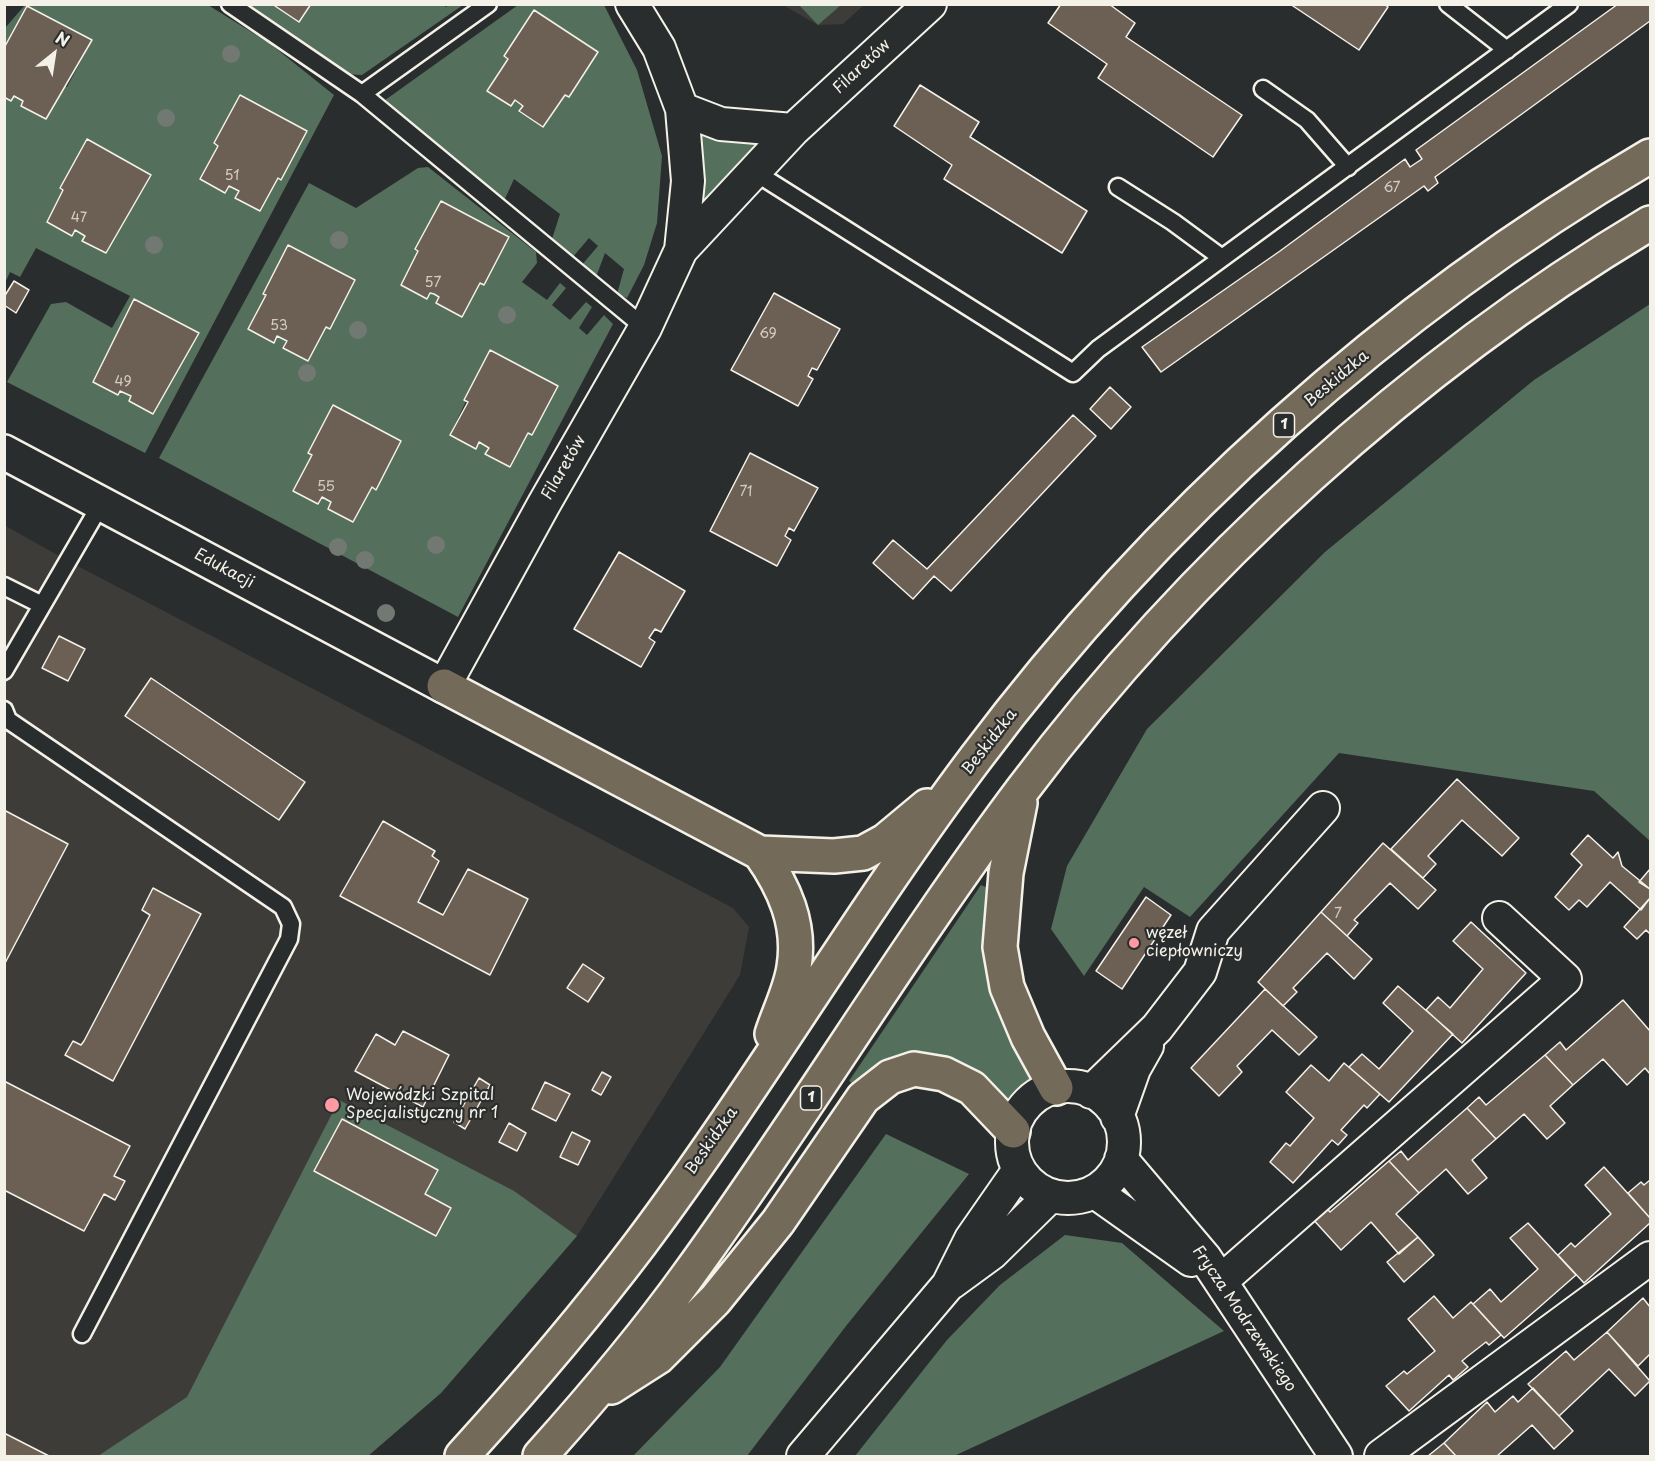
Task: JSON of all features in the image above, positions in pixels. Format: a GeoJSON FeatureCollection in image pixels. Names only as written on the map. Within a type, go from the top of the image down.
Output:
{"type":"FeatureCollection","features":[{"type":"Feature","properties":{"kind":"main road","name":"Beskidzka"},"geometry":{"type":"LineString","coordinates":[[462,1456],[543,1366],[641,1243],[760,1072],[865,915],[975,759],[1049,666],[1134,570],[1230,474],[1340,375],[1457,283],[1591,191],[1650,156]]}},
{"type":"Feature","properties":{"kind":"main road","name":"1"},"geometry":{"type":"LineString","coordinates":[[540,1456],[589,1401],[687,1276],[913,945],[1023,790],[1094,701],[1170,616],[1278,507],[1378,418],[1492,329],[1650,223]]}},
{"type":"Feature","properties":{"kind":"main road"},"geometry":{"type":"LineString","coordinates":[[444,686],[760,853],[834,856],[863,853],[885,841],[912,821],[975,759]]}},
{"type":"Feature","properties":{"kind":"main road"},"geometry":{"type":"LineString","coordinates":[[1023,790],[1006,873],[1000,946],[1007,987],[1028,1038],[1056,1088]]}},
{"type":"Feature","properties":{"kind":"main road"},"geometry":{"type":"LineString","coordinates":[[760,853],[779,880],[794,921],[794,967],[760,1072]]}},
{"type":"Feature","properties":{"kind":"main road"},"geometry":{"type":"LineString","coordinates":[[589,1401],[658,1357],[715,1300],[778,1222],[863,1098],[890,1077],[914,1069],[944,1074],[972,1088],[1013,1131]]}},
{"type":"Feature","properties":{"kind":"street","name":"Filaretów"},"geometry":{"type":"LineString","coordinates":[[632,4],[659,48],[682,109],[688,182],[681,250]]}},
{"type":"Feature","properties":{"kind":"street","name":"Filaretów"},"geometry":{"type":"LineString","coordinates":[[444,686],[544,504],[645,328],[681,250],[794,130],[930,4]]}},
{"type":"Feature","properties":{"kind":"street"},"geometry":{"type":"LineString","coordinates":[[682,109],[720,124],[794,130]]}},
{"type":"Feature","properties":{"kind":"street","name":"Edukacji"},"geometry":{"type":"LineString","coordinates":[[4,452],[444,686]]}},
{"type":"Feature","properties":{"kind":"street"},"geometry":{"type":"LineString","coordinates":[[1091,1092],[1157,1028],[1200,972],[1213,931],[1323,808]]}},
{"type":"Feature","properties":{"kind":"street"},"geometry":{"type":"LineString","coordinates":[[1095,1192],[1221,1281],[1565,979],[1499,918]]}},
{"type":"Feature","properties":{"kind":"street"},"geometry":{"type":"LineString","coordinates":[[1117,1117],[1134,1070],[1157,1028]]}},
{"type":"Feature","properties":{"kind":"street"},"geometry":{"type":"LineString","coordinates":[[1074,1087],[1091,1092],[1106,1102],[1117,1117],[1122,1130],[1121,1159],[1111,1177],[1095,1192],[1073,1198],[1050,1196],[1038,1190],[1019,1170],[1011,1145],[1018,1116],[1028,1103],[1040,1094],[1056,1088],[1074,1087]]}},
{"type":"Feature","properties":{"kind":"street","name":"Frycza Modrzewskiego"},"geometry":{"type":"LineString","coordinates":[[1121,1159],[1205,1258],[1336,1456]]}},
{"type":"Feature","properties":{"kind":"street"},"geometry":{"type":"LineString","coordinates":[[948,1285],[971,1239],[1019,1170]]}},
{"type":"Feature","properties":{"kind":"street"},"geometry":{"type":"LineString","coordinates":[[803,1456],[948,1285],[992,1253],[1050,1196]]}},
{"type":"Feature","properties":{"kind":"street"},"geometry":{"type":"LineString","coordinates":[[1382,1456],[1650,1258]]}},
{"type":"Feature","properties":{"kind":"lane"},"geometry":{"type":"LineString","coordinates":[[230,4],[362,94],[645,328]]}},
{"type":"Feature","properties":{"kind":"lane"},"geometry":{"type":"LineString","coordinates":[[362,94],[488,4]]}},
{"type":"Feature","properties":{"kind":"lane"},"geometry":{"type":"LineString","coordinates":[[1448,4],[1507,50]]}},
{"type":"Feature","properties":{"kind":"lane"},"geometry":{"type":"LineString","coordinates":[[753,171],[1073,373],[1098,349],[1569,4]]}},
{"type":"Feature","properties":{"kind":"lane"},"geometry":{"type":"LineString","coordinates":[[1263,89],[1307,120],[1348,167]]}},
{"type":"Feature","properties":{"kind":"lane"},"geometry":{"type":"LineString","coordinates":[[1118,187],[1173,222],[1222,258]]}},
{"type":"Feature","properties":{"kind":"lane"},"geometry":{"type":"LineString","coordinates":[[4,670],[101,504]]}},
{"type":"Feature","properties":{"kind":"lane"},"geometry":{"type":"LineString","coordinates":[[4,586],[42,606]]}},
{"type":"Feature","properties":{"kind":"lane"},"geometry":{"type":"LineString","coordinates":[[4,710],[8,720],[283,907],[291,924],[289,939],[82,1334]]}},
{"type":"Feature","properties":{"kind":"shaded area"},"geometry":{"type":"Polygon","coordinates":[[[783,5],[864,5],[843,24],[818,25],[783,5]]]}},
{"type":"Feature","properties":{"kind":"shaded area","name":"Wojewódzki Szpital Specjalistyczny nr 1"},"geometry":{"type":"Polygon","coordinates":[[[4,525],[68,561],[733,908],[749,927],[740,975],[577,1236],[441,1393],[368,1456],[5,1456],[4,525]]]}},
{"type":"Feature","properties":{"kind":"green space"},"geometry":{"type":"Polygon","coordinates":[[[442,4],[446,7],[463,5],[362,75],[343,74],[247,5],[277,5],[276,7],[299,22],[311,5],[442,4]]]}},
{"type":"Feature","properties":{"kind":"green space"},"geometry":{"type":"Polygon","coordinates":[[[25,5],[208,5],[269,43],[334,95],[145,453],[7,382],[51,304],[66,302],[112,328],[130,296],[36,248],[20,277],[10,272],[5,283],[5,97],[11,101],[14,96],[23,101],[21,106],[46,119],[64,86],[67,87],[92,40],[27,6],[5,48],[5,28],[25,5]],[[240,95],[214,143],[218,146],[201,179],[225,193],[229,186],[239,191],[235,198],[260,211],[278,178],[281,179],[307,131],[240,95]],[[87,139],[47,222],[72,235],[75,230],[85,236],[83,241],[106,253],[151,175],[87,139]],[[134,299],[93,382],[118,395],[120,391],[131,396],[129,401],[153,414],[199,333],[134,299]]]}},
{"type":"Feature","properties":{"kind":"green space"},"geometry":{"type":"Polygon","coordinates":[[[518,5],[604,5],[637,70],[662,156],[657,223],[644,265],[627,298],[617,294],[624,269],[605,253],[596,277],[581,266],[598,246],[589,238],[572,258],[552,239],[560,214],[514,179],[503,203],[381,103],[518,5]],[[598,52],[505,56],[508,59],[488,91],[511,106],[515,100],[523,106],[519,112],[543,127],[565,95],[569,97],[598,52]]]}},
{"type":"Feature","properties":{"kind":"green space"},"geometry":{"type":"Polygon","coordinates":[[[799,5],[841,5],[818,25],[799,5]]]}},
{"type":"Feature","properties":{"kind":"green space"},"geometry":{"type":"Polygon","coordinates":[[[695,129],[759,142],[694,214],[695,129]]]}},
{"type":"Feature","properties":{"kind":"green space"},"geometry":{"type":"Polygon","coordinates":[[[428,167],[536,252],[537,263],[522,282],[547,300],[560,283],[566,288],[552,305],[570,320],[586,302],[592,307],[579,328],[587,335],[604,315],[613,324],[458,617],[159,458],[309,183],[356,208],[418,168],[428,167]],[[441,201],[415,249],[418,251],[401,285],[427,298],[430,293],[439,297],[436,303],[480,283],[484,285],[509,237],[441,201]],[[288,246],[263,293],[266,295],[249,329],[273,342],[277,336],[287,341],[283,348],[308,361],[326,327],[330,328],[355,281],[288,246]],[[490,350],[450,435],[476,449],[479,442],[489,448],[486,453],[528,433],[532,435],[558,386],[490,350]],[[333,405],[308,452],[312,455],[294,491],[322,497],[331,502],[328,509],[353,522],[372,487],[376,489],[401,441],[333,405]]]}},
{"type":"Feature","properties":{"kind":"green space"},"geometry":{"type":"Polygon","coordinates":[[[1650,304],[1650,841],[1594,791],[1339,753],[1190,917],[1144,887],[1084,976],[1051,929],[1067,866],[1147,729],[1325,552],[1534,380],[1650,304]]]}},
{"type":"Feature","properties":{"kind":"green space"},"geometry":{"type":"Polygon","coordinates":[[[981,885],[990,889],[983,941],[999,1010],[1036,1079],[1010,1101],[975,1073],[943,1057],[905,1057],[856,1086],[849,1081],[981,885]]]}},
{"type":"Feature","properties":{"kind":"green space"},"geometry":{"type":"Polygon","coordinates":[[[339,1100],[514,1191],[577,1236],[441,1393],[368,1456],[98,1456],[187,1397],[339,1100]]]}},
{"type":"Feature","properties":{"kind":"green space"},"geometry":{"type":"Polygon","coordinates":[[[886,1134],[969,1174],[846,1326],[747,1456],[633,1456],[720,1367],[886,1134]]]}},
{"type":"Feature","properties":{"kind":"green space"},"geometry":{"type":"Polygon","coordinates":[[[1065,1235],[1122,1243],[1224,1331],[954,1456],[855,1456],[947,1340],[1000,1285],[1065,1235]]]}},
{"type":"Feature","properties":{"kind":"building"},"geometry":{"type":"Polygon","coordinates":[[[277,4],[311,4],[299,22],[275,6],[277,4]]]}},
{"type":"Feature","properties":{"kind":"building"},"geometry":{"type":"Polygon","coordinates":[[[1061,4],[1109,4],[1135,23],[1126,37],[1242,115],[1213,157],[1098,78],[1107,64],[1048,23],[1061,4]]]}},
{"type":"Feature","properties":{"kind":"building"},"geometry":{"type":"Polygon","coordinates":[[[1290,4],[1384,4],[1388,7],[1359,50],[1290,4]]]}},
{"type":"Feature","properties":{"kind":"building"},"geometry":{"type":"Polygon","coordinates":[[[1618,4],[1650,4],[1650,21],[1435,177],[1438,183],[1428,191],[1424,186],[1161,372],[1142,347],[1280,251],[1405,159],[1410,167],[1422,159],[1416,150],[1618,4]]]}},
{"type":"Feature","properties":{"kind":"building"},"geometry":{"type":"Polygon","coordinates":[[[27,6],[92,40],[46,119],[21,106],[23,101],[14,96],[11,101],[4,97],[4,48],[27,6]]]}},
{"type":"Feature","properties":{"kind":"building"},"geometry":{"type":"Polygon","coordinates":[[[534,10],[598,52],[569,97],[565,95],[543,127],[519,111],[523,106],[515,100],[511,106],[487,91],[508,59],[504,56],[534,10]]]}},
{"type":"Feature","properties":{"kind":"building"},"geometry":{"type":"Polygon","coordinates":[[[920,85],[979,122],[970,137],[1087,211],[1062,253],[944,179],[952,165],[894,126],[920,85]]]}},
{"type":"Feature","properties":{"kind":"building"},"geometry":{"type":"Polygon","coordinates":[[[240,95],[307,131],[281,180],[278,178],[260,211],[235,198],[239,191],[229,186],[225,193],[200,179],[218,146],[214,143],[240,95]]]}},
{"type":"Feature","properties":{"kind":"building"},"geometry":{"type":"Polygon","coordinates":[[[87,139],[151,175],[106,253],[82,241],[85,236],[75,230],[72,236],[47,222],[63,190],[60,188],[87,139]]]}},
{"type":"Feature","properties":{"kind":"building"},"geometry":{"type":"Polygon","coordinates":[[[441,201],[509,237],[484,285],[480,283],[462,317],[436,303],[439,297],[434,294],[430,293],[427,299],[401,285],[418,251],[415,249],[441,201]]]}},
{"type":"Feature","properties":{"kind":"building"},"geometry":{"type":"Polygon","coordinates":[[[288,245],[355,280],[330,329],[326,327],[308,361],[283,348],[287,341],[277,336],[274,343],[248,329],[288,245]]]}},
{"type":"Feature","properties":{"kind":"building"},"geometry":{"type":"Polygon","coordinates":[[[14,281],[29,290],[16,313],[4,305],[4,297],[14,281]]]}},
{"type":"Feature","properties":{"kind":"building"},"geometry":{"type":"Polygon","coordinates":[[[774,293],[840,329],[817,370],[812,368],[808,376],[813,379],[798,406],[731,370],[774,293]]]}},
{"type":"Feature","properties":{"kind":"building"},"geometry":{"type":"Polygon","coordinates":[[[134,299],[199,333],[153,414],[129,401],[131,396],[120,391],[118,395],[93,382],[134,299]]]}},
{"type":"Feature","properties":{"kind":"building"},"geometry":{"type":"Polygon","coordinates":[[[490,350],[558,386],[532,435],[528,433],[510,467],[485,454],[489,448],[479,442],[476,449],[450,435],[468,402],[464,400],[490,350]]]}},
{"type":"Feature","properties":{"kind":"building"},"geometry":{"type":"Polygon","coordinates":[[[1110,387],[1131,407],[1111,429],[1090,409],[1110,387]]]}},
{"type":"Feature","properties":{"kind":"building"},"geometry":{"type":"Polygon","coordinates":[[[333,405],[401,441],[376,490],[372,487],[353,522],[328,509],[331,502],[322,497],[318,504],[293,491],[312,455],[308,453],[333,405]]]}},
{"type":"Feature","properties":{"kind":"building"},"geometry":{"type":"Polygon","coordinates":[[[1073,415],[1096,436],[951,591],[934,576],[913,599],[873,563],[893,540],[927,569],[1073,415]]]}},
{"type":"Feature","properties":{"kind":"building"},"geometry":{"type":"Polygon","coordinates":[[[750,453],[818,488],[794,531],[789,528],[785,536],[791,540],[777,566],[710,531],[750,453]]]}},
{"type":"Feature","properties":{"kind":"building"},"geometry":{"type":"Polygon","coordinates":[[[619,552],[685,591],[661,632],[655,629],[649,638],[655,642],[641,667],[574,629],[619,552]]]}},
{"type":"Feature","properties":{"kind":"building"},"geometry":{"type":"Polygon","coordinates":[[[59,636],[85,649],[68,681],[42,668],[59,636]]]}},
{"type":"Feature","properties":{"kind":"building"},"geometry":{"type":"Polygon","coordinates":[[[151,678],[305,782],[279,820],[125,716],[151,678]]]}},
{"type":"Feature","properties":{"kind":"building"},"geometry":{"type":"Polygon","coordinates":[[[1457,779],[1519,838],[1502,856],[1462,820],[1428,856],[1436,864],[1423,878],[1391,849],[1457,779]]]}},
{"type":"Feature","properties":{"kind":"building"},"geometry":{"type":"Polygon","coordinates":[[[4,810],[68,844],[4,965],[4,810]]]}},
{"type":"Feature","properties":{"kind":"building"},"geometry":{"type":"Polygon","coordinates":[[[383,821],[435,851],[432,856],[439,861],[418,902],[443,915],[468,869],[528,899],[490,975],[340,896],[383,821]]]}},
{"type":"Feature","properties":{"kind":"building"},"geometry":{"type":"Polygon","coordinates":[[[1588,835],[1613,858],[1618,852],[1622,866],[1650,889],[1650,898],[1641,910],[1610,882],[1587,907],[1579,900],[1569,910],[1555,897],[1582,865],[1571,854],[1588,835]]]}},
{"type":"Feature","properties":{"kind":"building"},"geometry":{"type":"Polygon","coordinates":[[[1383,843],[1436,890],[1418,909],[1390,883],[1354,920],[1358,923],[1347,936],[1321,912],[1383,843]]]}},
{"type":"Feature","properties":{"kind":"building"},"geometry":{"type":"Polygon","coordinates":[[[1650,869],[1650,889],[1639,882],[1650,869]]]}},
{"type":"Feature","properties":{"kind":"building"},"geometry":{"type":"Polygon","coordinates":[[[153,888],[201,914],[113,1081],[65,1055],[73,1041],[81,1045],[84,1041],[150,915],[142,910],[153,888]]]}},
{"type":"Feature","properties":{"kind":"building","name":"węzeł ciepłowniczy"},"geometry":{"type":"Polygon","coordinates":[[[1146,897],[1171,915],[1122,989],[1096,971],[1146,897]]]}},
{"type":"Feature","properties":{"kind":"building"},"geometry":{"type":"Polygon","coordinates":[[[1650,898],[1650,934],[1646,930],[1637,939],[1624,927],[1650,898]]]}},
{"type":"Feature","properties":{"kind":"building"},"geometry":{"type":"Polygon","coordinates":[[[1321,912],[1372,959],[1354,979],[1327,953],[1293,988],[1297,992],[1283,1006],[1258,982],[1321,912]]]}},
{"type":"Feature","properties":{"kind":"building"},"geometry":{"type":"Polygon","coordinates":[[[1471,922],[1526,973],[1462,1043],[1426,1010],[1438,997],[1450,1008],[1483,969],[1453,941],[1471,922]]]}},
{"type":"Feature","properties":{"kind":"building"},"geometry":{"type":"Polygon","coordinates":[[[583,964],[604,978],[588,1002],[567,988],[583,964]]]}},
{"type":"Feature","properties":{"kind":"building"},"geometry":{"type":"Polygon","coordinates":[[[1398,986],[1453,1034],[1389,1102],[1349,1067],[1362,1054],[1379,1069],[1413,1031],[1383,1003],[1398,986]]]}},
{"type":"Feature","properties":{"kind":"building"},"geometry":{"type":"Polygon","coordinates":[[[1265,989],[1317,1037],[1299,1055],[1272,1030],[1237,1066],[1242,1072],[1219,1096],[1191,1068],[1265,989]]]}},
{"type":"Feature","properties":{"kind":"building"},"geometry":{"type":"Polygon","coordinates":[[[1623,1000],[1650,1031],[1650,1074],[1645,1068],[1627,1085],[1603,1059],[1573,1085],[1545,1055],[1560,1042],[1566,1050],[1623,1000]]]}},
{"type":"Feature","properties":{"kind":"building"},"geometry":{"type":"Polygon","coordinates":[[[403,1031],[449,1055],[423,1107],[355,1071],[376,1034],[395,1045],[403,1031]]]}},
{"type":"Feature","properties":{"kind":"building"},"geometry":{"type":"Polygon","coordinates":[[[1545,1055],[1573,1085],[1550,1106],[1565,1123],[1547,1139],[1524,1114],[1496,1139],[1467,1108],[1479,1097],[1486,1105],[1545,1055]]]}},
{"type":"Feature","properties":{"kind":"building"},"geometry":{"type":"Polygon","coordinates":[[[1344,1063],[1380,1094],[1367,1108],[1364,1105],[1341,1130],[1347,1135],[1338,1145],[1332,1140],[1293,1183],[1270,1162],[1286,1143],[1290,1146],[1314,1118],[1286,1092],[1311,1065],[1329,1081],[1344,1063]]]}},
{"type":"Feature","properties":{"kind":"building"},"geometry":{"type":"Polygon","coordinates":[[[602,1072],[611,1077],[601,1095],[592,1090],[602,1072]]]}},
{"type":"Feature","properties":{"kind":"building"},"geometry":{"type":"Polygon","coordinates":[[[479,1078],[490,1085],[465,1129],[454,1122],[479,1078]]]}},
{"type":"Feature","properties":{"kind":"building"},"geometry":{"type":"Polygon","coordinates":[[[4,1081],[130,1146],[114,1176],[125,1181],[115,1200],[104,1194],[84,1231],[4,1190],[4,1081]]]}},
{"type":"Feature","properties":{"kind":"building"},"geometry":{"type":"Polygon","coordinates":[[[545,1082],[570,1094],[556,1121],[532,1109],[545,1082]]]}},
{"type":"Feature","properties":{"kind":"building"},"geometry":{"type":"Polygon","coordinates":[[[1467,1108],[1496,1139],[1472,1160],[1487,1178],[1468,1194],[1446,1169],[1419,1193],[1389,1161],[1401,1151],[1408,1160],[1467,1108]]]}},
{"type":"Feature","properties":{"kind":"building"},"geometry":{"type":"Polygon","coordinates":[[[342,1119],[438,1170],[425,1194],[451,1208],[436,1236],[314,1171],[342,1119]]]}},
{"type":"Feature","properties":{"kind":"building"},"geometry":{"type":"Polygon","coordinates":[[[509,1123],[526,1133],[517,1151],[499,1142],[509,1123]]]}},
{"type":"Feature","properties":{"kind":"building"},"geometry":{"type":"Polygon","coordinates":[[[572,1132],[590,1141],[578,1165],[560,1157],[572,1132]]]}},
{"type":"Feature","properties":{"kind":"building"},"geometry":{"type":"Polygon","coordinates":[[[1389,1161],[1419,1193],[1396,1214],[1418,1237],[1399,1254],[1371,1222],[1341,1250],[1310,1216],[1323,1204],[1330,1212],[1389,1161]]]}},
{"type":"Feature","properties":{"kind":"building"},"geometry":{"type":"Polygon","coordinates":[[[1604,1167],[1650,1218],[1650,1223],[1584,1283],[1558,1255],[1571,1243],[1575,1247],[1611,1214],[1585,1185],[1604,1167]]]}},
{"type":"Feature","properties":{"kind":"building"},"geometry":{"type":"Polygon","coordinates":[[[1650,1180],[1650,1218],[1628,1193],[1641,1182],[1644,1185],[1650,1180]]]}},
{"type":"Feature","properties":{"kind":"building"},"geometry":{"type":"Polygon","coordinates":[[[1528,1223],[1576,1275],[1504,1338],[1473,1304],[1490,1289],[1501,1302],[1538,1269],[1510,1238],[1528,1223]]]}},
{"type":"Feature","properties":{"kind":"building"},"geometry":{"type":"Polygon","coordinates":[[[1418,1237],[1434,1255],[1404,1282],[1387,1262],[1418,1237]]]}},
{"type":"Feature","properties":{"kind":"building"},"geometry":{"type":"Polygon","coordinates":[[[1434,1296],[1453,1318],[1471,1302],[1501,1335],[1489,1345],[1486,1342],[1468,1356],[1462,1361],[1468,1367],[1453,1380],[1449,1375],[1409,1411],[1386,1386],[1404,1371],[1407,1374],[1435,1351],[1408,1319],[1434,1296]]]}},
{"type":"Feature","properties":{"kind":"building"},"geometry":{"type":"Polygon","coordinates":[[[1643,1298],[1650,1307],[1650,1354],[1638,1366],[1607,1332],[1643,1298]]]}},
{"type":"Feature","properties":{"kind":"building"},"geometry":{"type":"Polygon","coordinates":[[[1607,1332],[1650,1381],[1635,1396],[1609,1369],[1559,1416],[1528,1384],[1566,1351],[1574,1360],[1607,1332]]]}},
{"type":"Feature","properties":{"kind":"building"},"geometry":{"type":"Polygon","coordinates":[[[1533,1388],[1573,1431],[1554,1449],[1532,1425],[1497,1456],[1456,1456],[1444,1443],[1487,1402],[1495,1412],[1513,1396],[1518,1402],[1533,1388]]]}},
{"type":"Feature","properties":{"kind":"building"},"geometry":{"type":"Polygon","coordinates":[[[4,1433],[49,1456],[4,1456],[4,1433]]]}},
{"type":"Feature","properties":{"kind":"building"},"geometry":{"type":"Polygon","coordinates":[[[1444,1443],[1456,1456],[1428,1456],[1444,1443]]]}},
{"type":"Feature","properties":{"kind":"place","name":"węzeł ciepłowniczy"},"geometry":{"type":"Point","coordinates":[1134,943]}},
{"type":"Feature","properties":{"kind":"place","name":"Wojewódzki Szpital Specjalistyczny nr 1"},"geometry":{"type":"Point","coordinates":[332,1105]}}]}
